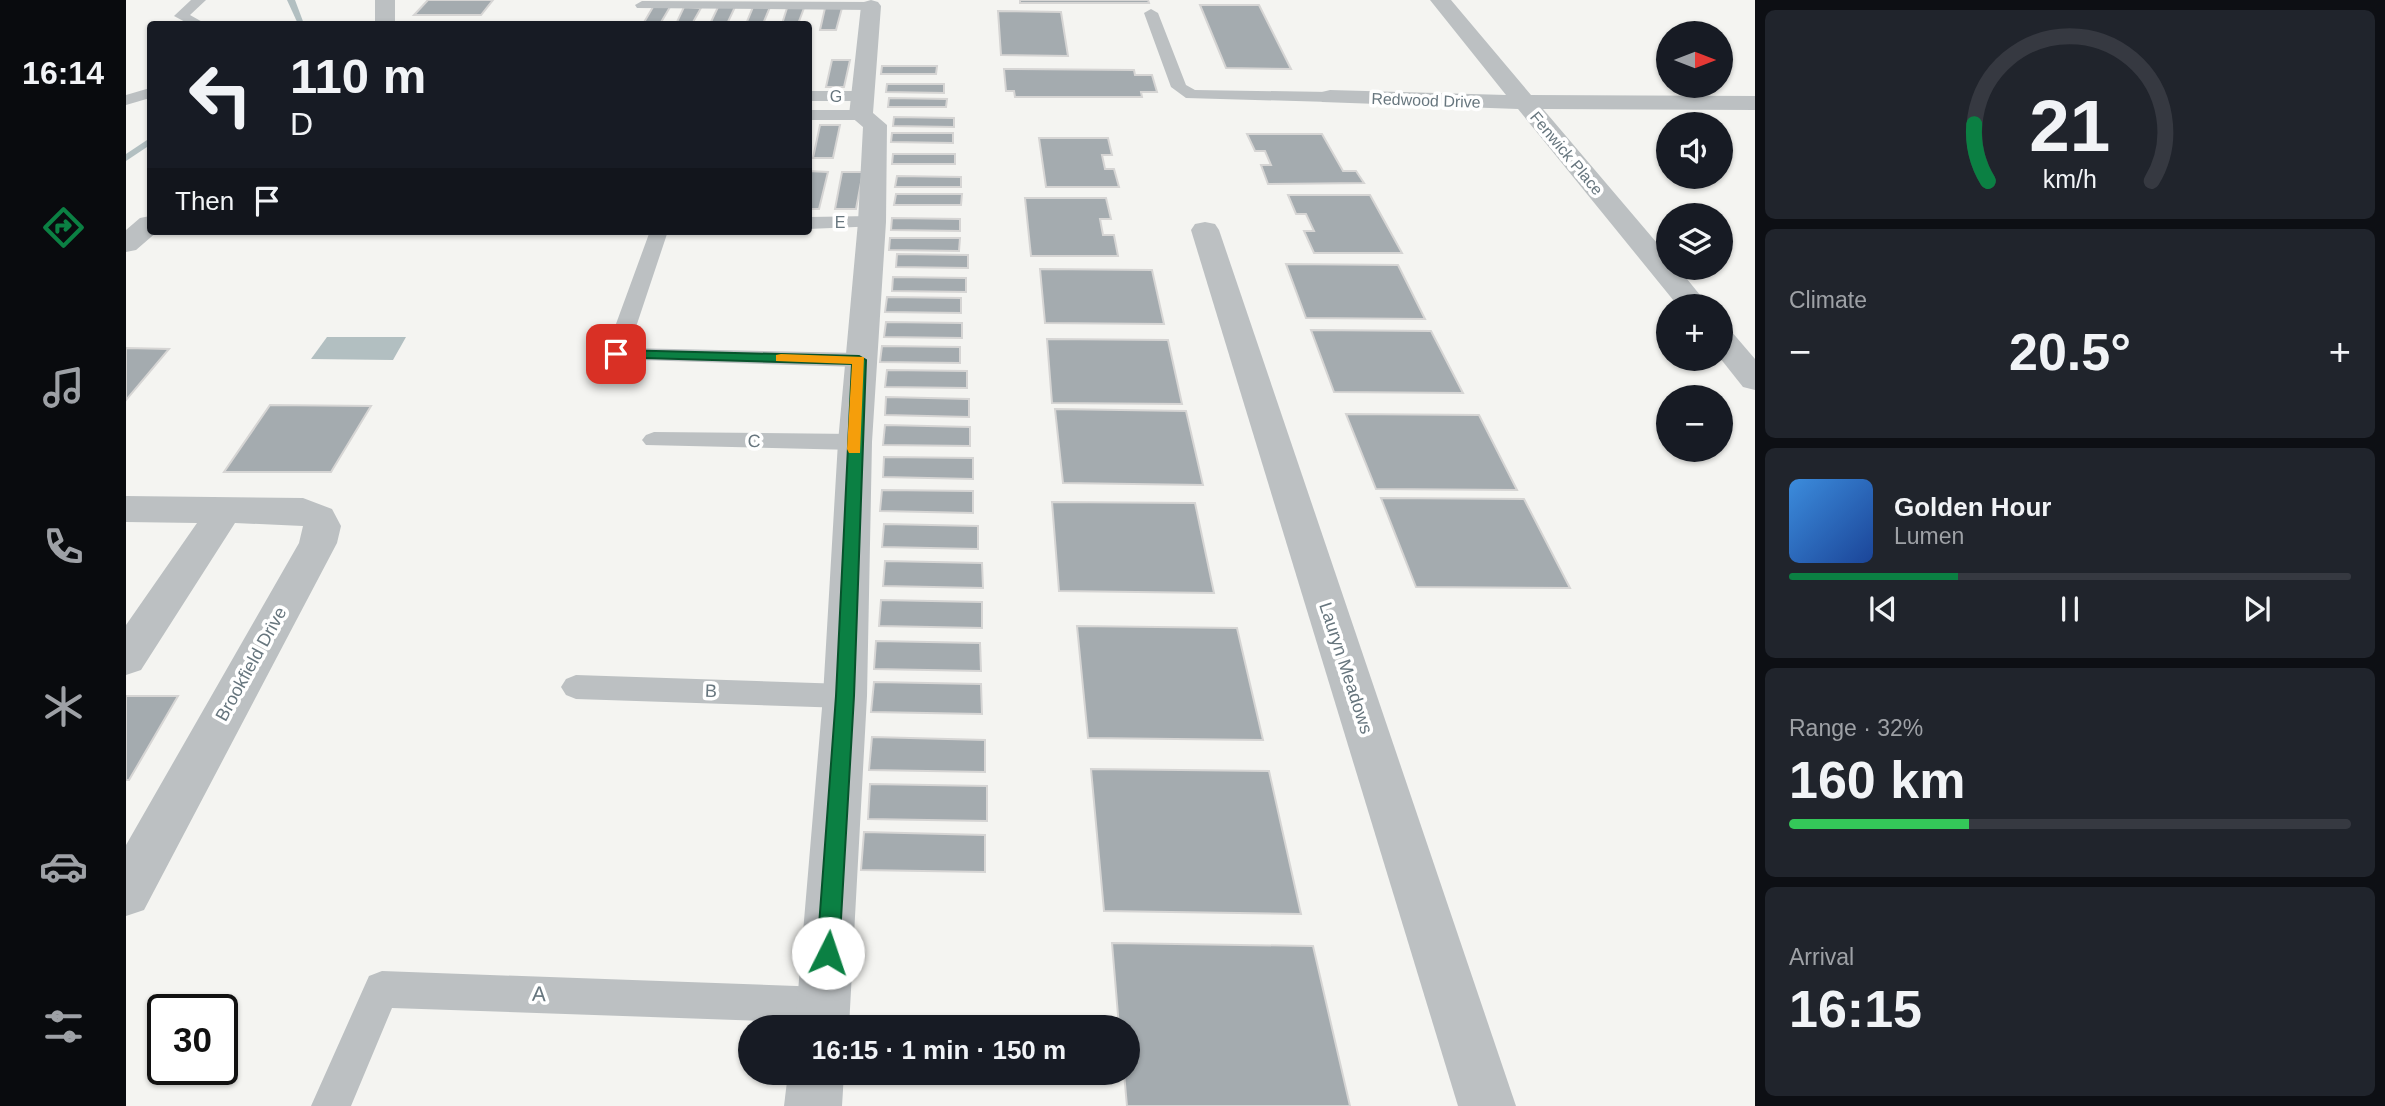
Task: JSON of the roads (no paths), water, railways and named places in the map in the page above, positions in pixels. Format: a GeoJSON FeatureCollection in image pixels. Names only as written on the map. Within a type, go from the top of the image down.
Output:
{"type":"FeatureCollection","features":[{"type":"Feature","properties":{"kind":"street"},"geometry":{"type":"LineString","coordinates":[[385,0],[385,21]]}},
{"type":"Feature","properties":{"kind":"street","name":"Fenwick Place"},"geometry":{"type":"LineString","coordinates":[[1440,0],[1684,294]]}},
{"type":"Feature","properties":{"kind":"street"},"geometry":{"type":"LineString","coordinates":[[823,1015],[845,696],[859,360],[872,222],[875,125],[862,105],[871,6]]}},
{"type":"Feature","properties":{"kind":"street","name":"Redwood Drive"},"geometry":{"type":"LineString","coordinates":[[1330,97],[1525,102],[1755,103]]}},
{"type":"Feature","properties":{"kind":"street"},"geometry":{"type":"LineString","coordinates":[[126,244],[147,226]]}},
{"type":"Feature","properties":{"kind":"street","name":"Lauryn Meadows"},"geometry":{"type":"LineString","coordinates":[[1205,230],[1487,1106]]}},
{"type":"Feature","properties":{"kind":"street"},"geometry":{"type":"LineString","coordinates":[[1733,354],[1755,380]]}},
{"type":"Feature","properties":{"kind":"street","name":"Brookfield Drive"},"geometry":{"type":"LineString","coordinates":[[126,509],[303,511],[318,518],[322,526],[318,543],[126,893]]}},
{"type":"Feature","properties":{"kind":"street"},"geometry":{"type":"LineString","coordinates":[[126,658],[224,511]]}},
{"type":"Feature","properties":{"kind":"street"},"geometry":{"type":"LineString","coordinates":[[813,1106],[815,1085]]}},
{"type":"Feature","properties":{"kind":"lane"},"geometry":{"type":"LineString","coordinates":[[192,21],[181,16],[199,0]]}},
{"type":"Feature","properties":{"kind":"lane"},"geometry":{"type":"LineString","coordinates":[[642,5],[871,6]]}},
{"type":"Feature","properties":{"kind":"lane","name":"Redwood Drive"},"geometry":{"type":"LineString","coordinates":[[1151,13],[1179,87],[1192,95],[1330,97]]}},
{"type":"Feature","properties":{"kind":"lane"},"geometry":{"type":"LineString","coordinates":[[126,100],[147,94]]}},
{"type":"Feature","properties":{"kind":"lane","name":"G"},"geometry":{"type":"LineString","coordinates":[[812,97],[862,105]]}},
{"type":"Feature","properties":{"kind":"lane"},"geometry":{"type":"LineString","coordinates":[[812,114],[862,105]]}},
{"type":"Feature","properties":{"kind":"lane","name":"E"},"geometry":{"type":"LineString","coordinates":[[812,223],[872,222]]}},
{"type":"Feature","properties":{"kind":"lane"},"geometry":{"type":"LineString","coordinates":[[658,235],[616,354],[859,360]]}},
{"type":"Feature","properties":{"kind":"lane","name":"C"},"geometry":{"type":"LineString","coordinates":[[653,440],[855,442]]}},
{"type":"Feature","properties":{"kind":"lane","name":"B"},"geometry":{"type":"LineString","coordinates":[[576,687],[845,696]]}},
{"type":"Feature","properties":{"kind":"lane","name":"A"},"geometry":{"type":"LineString","coordinates":[[331,1106],[382,989],[807,1015]]}},
{"type":"Feature","properties":{"kind":"waterway"},"geometry":{"type":"LineString","coordinates":[[291,0],[300,21]]}},
{"type":"Feature","properties":{"kind":"waterway"},"geometry":{"type":"LineString","coordinates":[[126,158],[147,143]]}}]}
